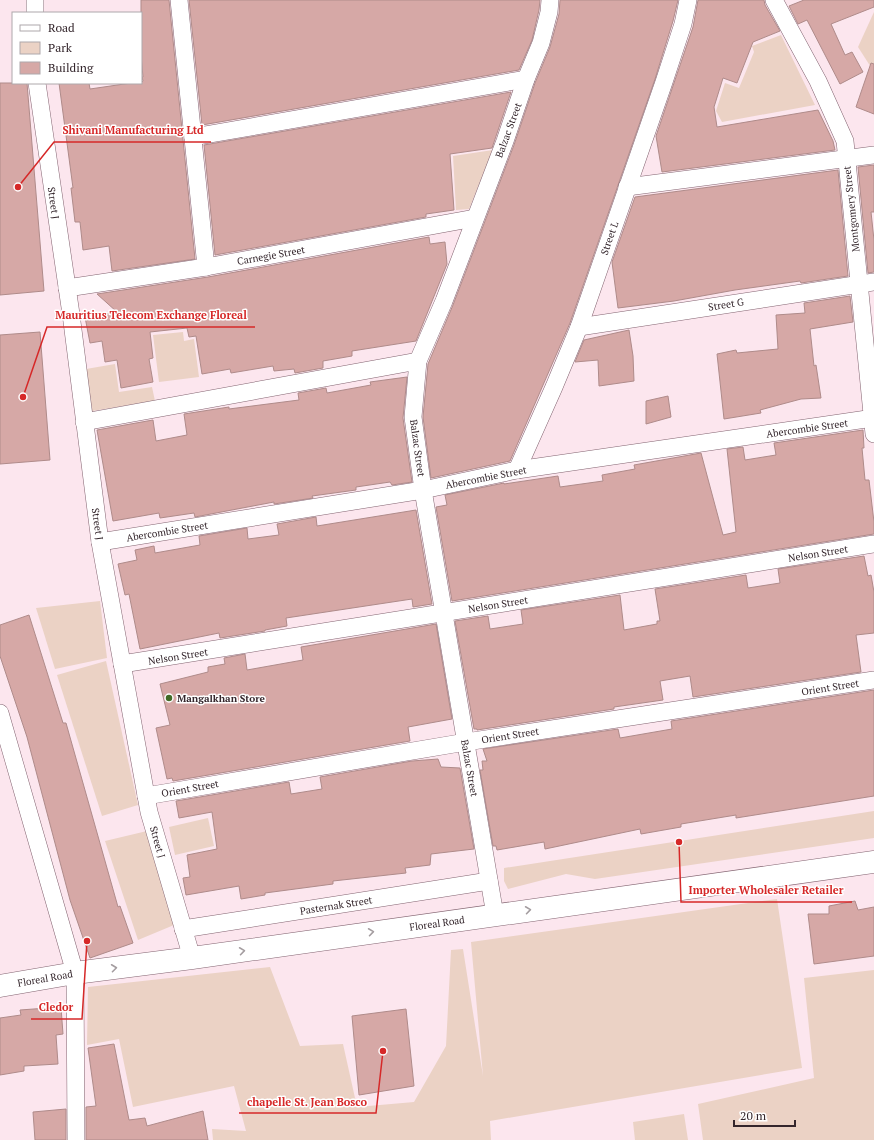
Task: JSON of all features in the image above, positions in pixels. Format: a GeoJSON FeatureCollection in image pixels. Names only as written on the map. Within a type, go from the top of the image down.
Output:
{"type":"FeatureCollection","features":[{"type":"Feature","properties":{"kind":"main road","name":"Floreal Road"},"geometry":{"type":"LineString","coordinates":[[0,986],[75,973],[192,958],[874,862]]}},
{"type":"Feature","properties":{"kind":"street"},"geometry":{"type":"LineString","coordinates":[[35,0],[35,12]]}},
{"type":"Feature","properties":{"kind":"street"},"geometry":{"type":"LineString","coordinates":[[180,0],[206,267]]}},
{"type":"Feature","properties":{"kind":"street","name":"Balzac Street"},"geometry":{"type":"LineString","coordinates":[[495,915],[423,490],[413,417],[418,361],[444,301],[505,141],[526,79],[541,43],[549,12],[550,0]]}},
{"type":"Feature","properties":{"kind":"street","name":"Street L"},"geometry":{"type":"LineString","coordinates":[[517,470],[554,387],[578,327],[683,24],[688,0]]}},
{"type":"Feature","properties":{"kind":"street","name":"Montgomery Street"},"geometry":{"type":"LineString","coordinates":[[774,0],[818,81],[845,141],[846,159],[866,283],[873,424]]}},
{"type":"Feature","properties":{"kind":"street"},"geometry":{"type":"LineString","coordinates":[[193,137],[526,79]]}},
{"type":"Feature","properties":{"kind":"street","name":"Street J"},"geometry":{"type":"LineString","coordinates":[[37,84],[67,288],[100,542],[149,812],[192,958]]}},
{"type":"Feature","properties":{"kind":"street"},"geometry":{"type":"LineString","coordinates":[[627,187],[874,155]]}},
{"type":"Feature","properties":{"kind":"street","name":"Carnegie Street"},"geometry":{"type":"LineString","coordinates":[[67,288],[206,267],[475,218]]}},
{"type":"Feature","properties":{"kind":"street","name":"Street G"},"geometry":{"type":"LineString","coordinates":[[578,327],[866,283]]}},
{"type":"Feature","properties":{"kind":"street"},"geometry":{"type":"LineString","coordinates":[[84,422],[418,361]]}},
{"type":"Feature","properties":{"kind":"street","name":"Abercombie Street"},"geometry":{"type":"LineString","coordinates":[[100,542],[423,490],[517,470],[873,424]]}},
{"type":"Feature","properties":{"kind":"street","name":"Nelson Street"},"geometry":{"type":"LineString","coordinates":[[122,664],[874,544]]}},
{"type":"Feature","properties":{"kind":"street","name":"Orient Street"},"geometry":{"type":"LineString","coordinates":[[146,796],[466,742],[874,680]]}},
{"type":"Feature","properties":{"kind":"street"},"geometry":{"type":"LineString","coordinates":[[0,713],[75,973],[76,1140]]}},
{"type":"Feature","properties":{"kind":"street","name":"Pasternak Street"},"geometry":{"type":"LineString","coordinates":[[183,929],[489,881]]}},
{"type":"Feature","properties":{"kind":"green space"},"geometry":{"type":"Polygon","coordinates":[[[874,12],[874,72],[858,47],[874,12]]]}},
{"type":"Feature","properties":{"kind":"green space"},"geometry":{"type":"Polygon","coordinates":[[[781,35],[815,105],[722,122],[716,111],[725,83],[739,88],[754,52],[752,46],[781,35]]]}},
{"type":"Feature","properties":{"kind":"green space"},"geometry":{"type":"Polygon","coordinates":[[[493,150],[469,209],[456,210],[453,156],[493,150]]]}},
{"type":"Feature","properties":{"kind":"green space"},"geometry":{"type":"Polygon","coordinates":[[[183,332],[184,341],[194,339],[199,377],[159,382],[153,335],[183,332]]]}},
{"type":"Feature","properties":{"kind":"green space"},"geometry":{"type":"Polygon","coordinates":[[[115,364],[119,392],[152,387],[155,401],[92,411],[86,369],[115,364]]]}},
{"type":"Feature","properties":{"kind":"green space"},"geometry":{"type":"Polygon","coordinates":[[[100,601],[107,658],[55,669],[36,608],[100,601]]]}},
{"type":"Feature","properties":{"kind":"green space"},"geometry":{"type":"Polygon","coordinates":[[[106,661],[138,805],[102,816],[57,675],[106,661]]]}},
{"type":"Feature","properties":{"kind":"green space"},"geometry":{"type":"Polygon","coordinates":[[[874,811],[874,838],[595,879],[566,874],[508,889],[504,881],[504,868],[874,811]]]}},
{"type":"Feature","properties":{"kind":"green space"},"geometry":{"type":"Polygon","coordinates":[[[208,818],[214,846],[175,855],[169,827],[208,818]]]}},
{"type":"Feature","properties":{"kind":"green space"},"geometry":{"type":"Polygon","coordinates":[[[147,831],[174,925],[138,940],[105,841],[147,831]]]}},
{"type":"Feature","properties":{"kind":"green space"},"geometry":{"type":"Polygon","coordinates":[[[777,899],[802,1068],[490,1121],[491,1140],[213,1140],[212,1129],[246,1131],[234,1086],[133,1107],[119,1039],[87,1045],[88,987],[270,967],[300,1046],[343,1044],[357,1107],[414,1102],[446,1046],[451,950],[463,949],[483,1076],[471,942],[777,899]]]}},
{"type":"Feature","properties":{"kind":"green space"},"geometry":{"type":"Polygon","coordinates":[[[874,970],[874,1140],[703,1140],[698,1104],[814,1078],[804,978],[874,970]]]}},
{"type":"Feature","properties":{"kind":"green space"},"geometry":{"type":"Polygon","coordinates":[[[684,1114],[688,1140],[635,1140],[633,1122],[684,1114]]]}},
{"type":"Feature","properties":{"kind":"building"},"geometry":{"type":"Polygon","coordinates":[[[141,0],[169,0],[195,259],[112,271],[109,246],[83,250],[80,222],[75,222],[71,188],[73,188],[59,84],[89,84],[90,89],[124,84],[142,84],[141,0]]]}},
{"type":"Feature","properties":{"kind":"building"},"geometry":{"type":"Polygon","coordinates":[[[189,0],[540,0],[532,40],[519,70],[202,125],[189,0]]]}},
{"type":"Feature","properties":{"kind":"building"},"geometry":{"type":"Polygon","coordinates":[[[560,0],[678,0],[655,79],[570,323],[510,461],[431,478],[423,417],[428,364],[453,305],[514,145],[535,83],[550,47],[559,14],[560,0]]]}},
{"type":"Feature","properties":{"kind":"building"},"geometry":{"type":"Polygon","coordinates":[[[698,0],[764,0],[765,5],[780,31],[753,42],[737,83],[723,78],[714,107],[717,127],[818,110],[833,141],[835,150],[662,172],[656,136],[693,27],[698,0]]]}},
{"type":"Feature","properties":{"kind":"building"},"geometry":{"type":"Polygon","coordinates":[[[804,0],[874,0],[874,7],[831,24],[845,55],[852,52],[863,72],[840,84],[807,20],[798,24],[789,6],[804,0]]]}},
{"type":"Feature","properties":{"kind":"building"},"geometry":{"type":"Polygon","coordinates":[[[871,63],[874,64],[874,114],[856,107],[871,63]]]}},
{"type":"Feature","properties":{"kind":"building"},"geometry":{"type":"Polygon","coordinates":[[[0,83],[27,84],[44,291],[0,295],[0,83]]]}},
{"type":"Feature","properties":{"kind":"building"},"geometry":{"type":"Polygon","coordinates":[[[511,92],[492,148],[450,154],[454,210],[426,214],[426,217],[215,255],[204,145],[511,92]]]}},
{"type":"Feature","properties":{"kind":"building"},"geometry":{"type":"Polygon","coordinates":[[[874,165],[874,212],[871,212],[874,240],[874,272],[868,273],[858,167],[874,165]]]}},
{"type":"Feature","properties":{"kind":"building"},"geometry":{"type":"Polygon","coordinates":[[[838,170],[848,276],[735,290],[674,301],[618,308],[612,262],[635,197],[838,170]]]}},
{"type":"Feature","properties":{"kind":"building"},"geometry":{"type":"Polygon","coordinates":[[[429,237],[430,244],[445,242],[447,264],[416,341],[352,351],[352,356],[323,361],[323,368],[295,373],[294,369],[274,371],[273,366],[231,373],[230,369],[202,374],[196,336],[189,337],[187,328],[150,332],[153,358],[149,359],[153,382],[121,388],[117,360],[105,362],[102,341],[90,343],[85,317],[117,312],[97,294],[208,277],[429,237]]]}},
{"type":"Feature","properties":{"kind":"building"},"geometry":{"type":"Polygon","coordinates":[[[850,296],[853,322],[810,329],[814,366],[816,365],[821,398],[801,399],[760,410],[761,413],[724,419],[717,354],[736,350],[737,353],[778,349],[776,315],[805,313],[804,303],[850,296]]]}},
{"type":"Feature","properties":{"kind":"building"},"geometry":{"type":"Polygon","coordinates":[[[629,330],[633,356],[634,381],[599,386],[598,360],[575,362],[584,340],[629,330]]]}},
{"type":"Feature","properties":{"kind":"building"},"geometry":{"type":"Polygon","coordinates":[[[40,332],[50,460],[0,464],[0,335],[40,332]]]}},
{"type":"Feature","properties":{"kind":"building"},"geometry":{"type":"Polygon","coordinates":[[[407,377],[403,418],[412,482],[392,485],[390,482],[356,487],[356,490],[312,496],[313,498],[274,504],[274,502],[195,517],[194,513],[160,518],[159,513],[113,521],[97,430],[153,420],[156,441],[187,435],[184,414],[229,407],[229,409],[299,400],[298,393],[326,388],[327,393],[371,385],[370,382],[407,377]]]}},
{"type":"Feature","properties":{"kind":"building"},"geometry":{"type":"Polygon","coordinates":[[[668,396],[671,417],[646,424],[646,401],[668,396]]]}},
{"type":"Feature","properties":{"kind":"building"},"geometry":{"type":"Polygon","coordinates":[[[863,430],[864,448],[862,448],[865,480],[869,480],[874,534],[452,601],[436,507],[447,505],[445,495],[504,483],[558,476],[560,487],[603,481],[602,475],[635,469],[634,465],[701,453],[723,535],[736,532],[727,449],[743,447],[745,460],[776,455],[774,443],[863,430]]]}},
{"type":"Feature","properties":{"kind":"building"},"geometry":{"type":"Polygon","coordinates":[[[416,510],[432,604],[413,607],[412,599],[286,618],[287,626],[265,631],[220,638],[219,633],[140,649],[129,594],[125,595],[118,564],[137,560],[135,550],[154,546],[155,553],[200,545],[199,536],[247,528],[248,539],[279,535],[277,524],[316,517],[317,526],[416,510]]]}},
{"type":"Feature","properties":{"kind":"building"},"geometry":{"type":"Polygon","coordinates":[[[864,556],[868,576],[871,575],[874,592],[874,633],[856,635],[861,672],[693,697],[690,676],[660,681],[663,700],[614,707],[614,709],[477,730],[474,729],[455,621],[488,616],[490,629],[523,624],[521,610],[620,595],[624,630],[657,624],[657,621],[660,621],[655,589],[746,575],[748,588],[780,583],[778,569],[864,556]]]}},
{"type":"Feature","properties":{"kind":"building"},"geometry":{"type":"Polygon","coordinates":[[[29,615],[63,723],[66,723],[118,907],[120,906],[133,943],[90,958],[70,900],[27,737],[0,656],[0,625],[29,615]]]}},
{"type":"Feature","properties":{"kind":"building"},"geometry":{"type":"Polygon","coordinates":[[[436,624],[452,719],[408,727],[410,741],[173,781],[172,778],[167,779],[156,728],[170,725],[160,684],[208,672],[208,667],[225,664],[224,658],[245,654],[247,670],[303,660],[301,647],[436,624]]]}},
{"type":"Feature","properties":{"kind":"building"},"geometry":{"type":"Polygon","coordinates":[[[874,690],[874,796],[736,818],[736,815],[681,824],[681,827],[641,834],[640,829],[545,849],[544,842],[497,850],[496,846],[493,846],[480,770],[483,770],[482,761],[487,761],[483,749],[618,729],[620,738],[672,729],[671,721],[874,690]]]}},
{"type":"Feature","properties":{"kind":"building"},"geometry":{"type":"Polygon","coordinates":[[[438,759],[441,767],[460,768],[474,849],[431,854],[430,865],[405,868],[406,873],[333,881],[333,884],[265,893],[265,895],[241,899],[239,886],[186,895],[183,878],[190,877],[187,855],[217,849],[212,812],[179,818],[176,801],[289,782],[291,794],[322,789],[320,777],[412,761],[438,759]]]}},
{"type":"Feature","properties":{"kind":"building"},"geometry":{"type":"Polygon","coordinates":[[[855,901],[858,910],[874,907],[874,956],[814,964],[808,914],[829,914],[829,906],[855,901]]]}},
{"type":"Feature","properties":{"kind":"building"},"geometry":{"type":"Polygon","coordinates":[[[61,1007],[63,1034],[56,1035],[58,1064],[24,1066],[24,1071],[0,1075],[0,1018],[21,1015],[20,1010],[61,1007]]]}},
{"type":"Feature","properties":{"kind":"building"},"geometry":{"type":"Polygon","coordinates":[[[406,1009],[414,1086],[359,1095],[352,1016],[406,1009]]]}},
{"type":"Feature","properties":{"kind":"building"},"geometry":{"type":"Polygon","coordinates":[[[114,1044],[129,1120],[145,1118],[147,1126],[203,1111],[208,1140],[86,1140],[86,1107],[96,1106],[88,1048],[114,1044]]]}},
{"type":"Feature","properties":{"kind":"building"},"geometry":{"type":"Polygon","coordinates":[[[66,1109],[66,1140],[35,1140],[33,1112],[66,1109]]]}},
{"type":"Feature","properties":{"kind":"place","name":"Shivani Manufacturing Ltd"},"geometry":{"type":"Point","coordinates":[18,187]}},
{"type":"Feature","properties":{"kind":"place","name":"Mauritius Telecom Exchange Floreal"},"geometry":{"type":"Point","coordinates":[23,397]}},
{"type":"Feature","properties":{"kind":"place","name":"Mangalkhan Store"},"geometry":{"type":"Point","coordinates":[169,698]}},
{"type":"Feature","properties":{"kind":"place","name":"Importer Wholesaler Retailer"},"geometry":{"type":"Point","coordinates":[679,842]}},
{"type":"Feature","properties":{"kind":"place","name":"Cledor"},"geometry":{"type":"Point","coordinates":[87,941]}},
{"type":"Feature","properties":{"kind":"place","name":"chapelle St. Jean Bosco"},"geometry":{"type":"Point","coordinates":[383,1051]}}]}
